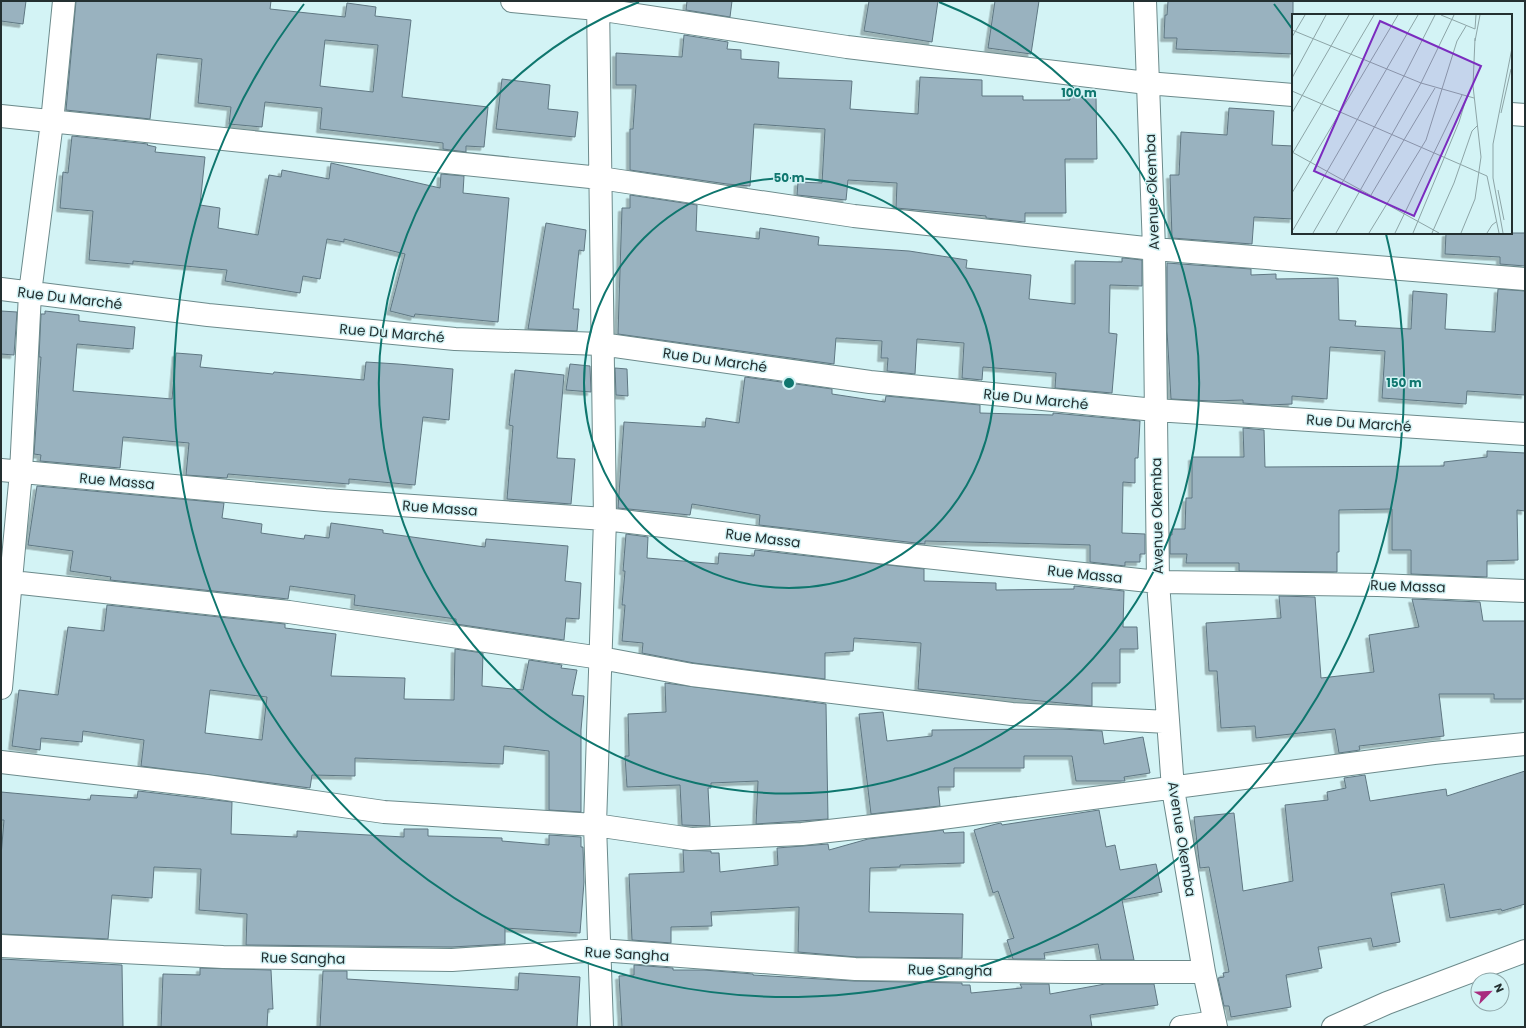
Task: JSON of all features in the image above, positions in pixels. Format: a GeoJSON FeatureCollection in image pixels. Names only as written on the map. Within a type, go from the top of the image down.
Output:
{"type":"FeatureCollection","features":[{"type":"Feature","properties":{"kind":"street"},"geometry":{"type":"LineString","coordinates":[[1,688],[12,582],[11,471],[30,293],[52,122],[64,1]]}},
{"type":"Feature","properties":{"kind":"street"},"geometry":{"type":"LineString","coordinates":[[512,1],[598,5],[847,47],[1147,83],[1292,95]]}},
{"type":"Feature","properties":{"kind":"street","name":"Avenue Okemba"},"geometry":{"type":"LineString","coordinates":[[1145,1],[1154,249],[1158,582],[1173,789],[1204,972],[1216,1024]]}},
{"type":"Feature","properties":{"kind":"street"},"geometry":{"type":"LineString","coordinates":[[598,5],[601,344],[605,518],[595,825],[602,1027]]}},
{"type":"Feature","properties":{"kind":"street"},"geometry":{"type":"LineString","coordinates":[[1512,114],[1525,115]]}},
{"type":"Feature","properties":{"kind":"street"},"geometry":{"type":"LineString","coordinates":[[1,116],[600,178],[854,216],[1154,249],[1525,279]]}},
{"type":"Feature","properties":{"kind":"street","name":"Rue Du Marché"},"geometry":{"type":"LineString","coordinates":[[1,289],[208,316],[455,338],[601,344],[870,382],[1155,410],[1525,434]]}},
{"type":"Feature","properties":{"kind":"street","name":"Rue Massa"},"geometry":{"type":"LineString","coordinates":[[11,471],[326,500],[605,518],[879,552],[1158,582],[1378,585],[1525,591]]}},
{"type":"Feature","properties":{"kind":"street"},"geometry":{"type":"LineString","coordinates":[[12,582],[289,612],[601,658],[692,675],[1012,714],[1168,722]]}},
{"type":"Feature","properties":{"kind":"street"},"geometry":{"type":"LineString","coordinates":[[1,762],[206,786],[384,812],[595,825],[690,839],[802,834],[927,820],[1173,789],[1434,753],[1525,744]]}},
{"type":"Feature","properties":{"kind":"street","name":"Rue Sangha"},"geometry":{"type":"LineString","coordinates":[[1,946],[224,957],[452,960],[600,950],[855,969],[1204,972]]}},
{"type":"Feature","properties":{"kind":"street"},"geometry":{"type":"LineString","coordinates":[[1333,1027],[1387,1003],[1525,952]]}},
{"type":"Feature","properties":{"kind":"street"},"geometry":{"type":"LineString","coordinates":[[1181,1027],[1216,1024]]}},
{"type":"Feature","properties":{"kind":"building"},"geometry":{"type":"Polygon","coordinates":[[[1,1],[26,1],[23,24],[1,21],[1,1]]]}},
{"type":"Feature","properties":{"kind":"building"},"geometry":{"type":"Polygon","coordinates":[[[76,1],[271,1],[270,9],[345,17],[347,3],[376,7],[375,16],[411,20],[402,97],[488,107],[484,147],[466,146],[466,152],[443,149],[443,143],[320,129],[322,108],[265,102],[262,127],[229,124],[231,107],[198,103],[202,59],[157,54],[150,119],[66,110],[76,1]],[[325,40],[320,86],[373,92],[378,45],[325,40]]]}},
{"type":"Feature","properties":{"kind":"building"},"geometry":{"type":"Polygon","coordinates":[[[687,1],[732,1],[730,17],[686,10],[687,1]]]}},
{"type":"Feature","properties":{"kind":"building"},"geometry":{"type":"Polygon","coordinates":[[[869,1],[938,1],[932,42],[864,31],[869,1]]]}},
{"type":"Feature","properties":{"kind":"building"},"geometry":{"type":"Polygon","coordinates":[[[995,1],[1039,1],[1031,54],[988,48],[995,1]]]}},
{"type":"Feature","properties":{"kind":"building"},"geometry":{"type":"Polygon","coordinates":[[[1168,1],[1293,1],[1292,54],[1176,49],[1177,38],[1164,38],[1165,15],[1167,15],[1168,1]]]}},
{"type":"Feature","properties":{"kind":"building"},"geometry":{"type":"Polygon","coordinates":[[[684,35],[728,42],[727,49],[741,50],[741,59],[779,62],[778,78],[852,81],[850,109],[918,114],[920,77],[982,80],[982,96],[1023,96],[1023,100],[1070,100],[1070,96],[1096,96],[1097,159],[1065,159],[1066,213],[1025,213],[1025,222],[986,218],[986,216],[896,208],[897,183],[848,180],[846,200],[797,195],[798,182],[822,183],[825,129],[754,124],[750,186],[630,170],[630,129],[633,129],[636,85],[616,85],[616,53],[682,57],[684,35]]]}},
{"type":"Feature","properties":{"kind":"building"},"geometry":{"type":"Polygon","coordinates":[[[502,79],[550,85],[548,109],[578,112],[575,137],[496,129],[502,79]]]}},
{"type":"Feature","properties":{"kind":"building"},"geometry":{"type":"Polygon","coordinates":[[[1229,108],[1274,111],[1272,145],[1292,146],[1292,219],[1254,217],[1252,244],[1172,238],[1170,175],[1179,175],[1181,132],[1227,135],[1229,108]]]}},
{"type":"Feature","properties":{"kind":"building"},"geometry":{"type":"Polygon","coordinates":[[[72,136],[148,144],[147,145],[156,147],[155,152],[205,157],[200,205],[220,208],[218,228],[258,235],[269,175],[281,177],[282,170],[329,179],[331,163],[440,188],[441,174],[464,176],[463,193],[509,198],[498,322],[415,314],[414,317],[390,311],[405,254],[344,239],[344,242],[327,239],[320,279],[303,276],[300,293],[225,281],[227,270],[133,261],[133,264],[89,260],[93,211],[60,208],[63,172],[68,173],[72,136]]]}},
{"type":"Feature","properties":{"kind":"building"},"geometry":{"type":"Polygon","coordinates":[[[630,195],[697,205],[696,231],[759,239],[760,228],[819,237],[818,245],[909,251],[967,260],[966,268],[1031,275],[1029,299],[1075,304],[1075,261],[1122,262],[1122,258],[1142,260],[1142,286],[1110,285],[1109,333],[1117,334],[1112,393],[1055,388],[1056,373],[983,367],[982,380],[962,378],[964,343],[917,339],[915,374],[887,371],[888,358],[881,358],[882,341],[836,338],[834,364],[618,334],[622,208],[630,208],[630,195]]]}},
{"type":"Feature","properties":{"kind":"building"},"geometry":{"type":"Polygon","coordinates":[[[546,223],[586,230],[584,251],[579,250],[573,309],[579,309],[577,331],[528,329],[546,223]]]}},
{"type":"Feature","properties":{"kind":"building"},"geometry":{"type":"Polygon","coordinates":[[[1525,233],[1525,266],[1500,264],[1500,257],[1445,254],[1446,234],[1525,233]]]}},
{"type":"Feature","properties":{"kind":"building"},"geometry":{"type":"Polygon","coordinates":[[[1167,263],[1251,269],[1251,275],[1276,274],[1276,279],[1338,278],[1339,320],[1356,321],[1355,326],[1411,329],[1413,291],[1447,294],[1445,329],[1495,332],[1498,289],[1525,291],[1525,395],[1467,391],[1466,404],[1382,398],[1385,351],[1330,347],[1327,399],[1292,396],[1292,404],[1268,405],[1243,403],[1243,400],[1212,401],[1171,399],[1167,331],[1167,263]]]}},
{"type":"Feature","properties":{"kind":"building"},"geometry":{"type":"Polygon","coordinates":[[[1,311],[17,312],[14,355],[1,354],[1,311]]]}},
{"type":"Feature","properties":{"kind":"building"},"geometry":{"type":"Polygon","coordinates":[[[45,311],[79,315],[79,321],[135,327],[133,349],[77,344],[73,391],[172,399],[176,353],[202,355],[200,367],[273,374],[274,372],[364,380],[366,362],[398,364],[453,369],[449,420],[423,417],[415,485],[349,479],[349,484],[228,474],[227,478],[186,475],[189,443],[123,437],[120,468],[40,461],[41,455],[34,454],[41,357],[39,357],[41,314],[45,314],[45,311]]]}},
{"type":"Feature","properties":{"kind":"building"},"geometry":{"type":"Polygon","coordinates":[[[570,364],[590,366],[591,392],[566,390],[570,364]]]}},
{"type":"Feature","properties":{"kind":"building"},"geometry":{"type":"Polygon","coordinates":[[[615,368],[627,369],[628,396],[616,395],[615,368]]]}},
{"type":"Feature","properties":{"kind":"building"},"geometry":{"type":"Polygon","coordinates":[[[515,370],[564,375],[557,458],[575,459],[571,504],[507,499],[513,426],[509,425],[515,370]]]}},
{"type":"Feature","properties":{"kind":"building"},"geometry":{"type":"Polygon","coordinates":[[[745,377],[832,389],[832,394],[885,402],[886,396],[980,405],[980,413],[1053,415],[1053,413],[1140,421],[1138,458],[1135,458],[1135,483],[1123,482],[1122,533],[1145,534],[1145,554],[1140,554],[1140,562],[1125,562],[1125,566],[1090,562],[1090,545],[925,541],[925,544],[759,525],[760,515],[692,504],[690,515],[618,508],[624,422],[705,427],[706,418],[739,423],[745,377]]]}},
{"type":"Feature","properties":{"kind":"building"},"geometry":{"type":"Polygon","coordinates":[[[1243,428],[1264,430],[1265,467],[1444,466],[1444,462],[1487,457],[1487,451],[1525,453],[1525,511],[1517,510],[1518,560],[1487,561],[1487,577],[1411,574],[1411,550],[1392,550],[1392,509],[1339,510],[1339,552],[1337,552],[1337,572],[1239,571],[1239,563],[1186,563],[1187,554],[1170,554],[1170,535],[1172,535],[1172,529],[1185,529],[1186,498],[1192,498],[1192,457],[1244,457],[1243,428]]]}},
{"type":"Feature","properties":{"kind":"building"},"geometry":{"type":"Polygon","coordinates":[[[37,486],[224,503],[222,518],[262,524],[261,533],[304,539],[305,535],[329,538],[331,523],[383,530],[383,533],[485,547],[486,539],[568,546],[565,581],[581,583],[579,619],[566,618],[564,640],[456,624],[456,619],[354,605],[355,595],[290,586],[288,599],[110,580],[111,577],[70,571],[73,551],[28,545],[37,486]]]}},
{"type":"Feature","properties":{"kind":"building"},"geometry":{"type":"Polygon","coordinates":[[[626,534],[648,537],[647,558],[718,564],[719,553],[754,556],[755,550],[924,569],[924,581],[996,583],[996,590],[1074,589],[1074,586],[1124,591],[1123,627],[1137,627],[1138,649],[1120,649],[1120,683],[1092,683],[1092,706],[918,689],[921,643],[854,638],[853,651],[825,653],[825,679],[694,663],[642,653],[643,643],[622,641],[625,605],[622,605],[626,534]]]}},
{"type":"Feature","properties":{"kind":"building"},"geometry":{"type":"Polygon","coordinates":[[[1279,596],[1315,597],[1321,678],[1374,672],[1369,635],[1419,627],[1412,599],[1480,602],[1483,621],[1525,621],[1525,699],[1494,699],[1494,694],[1439,694],[1444,736],[1359,746],[1360,750],[1339,753],[1335,729],[1256,738],[1255,726],[1221,728],[1217,671],[1209,671],[1206,623],[1281,618],[1279,596]]]}},
{"type":"Feature","properties":{"kind":"building"},"geometry":{"type":"Polygon","coordinates":[[[107,605],[285,624],[285,628],[336,634],[331,676],[405,678],[404,699],[454,700],[455,649],[483,653],[482,686],[523,690],[529,660],[562,665],[561,668],[577,670],[572,695],[584,696],[581,730],[581,812],[549,810],[549,751],[504,746],[503,764],[355,758],[355,776],[312,775],[310,788],[141,766],[144,740],[83,731],[82,742],[41,738],[40,750],[12,746],[19,690],[58,695],[68,627],[104,631],[107,605]],[[210,690],[205,733],[262,740],[267,697],[210,690]]]}},
{"type":"Feature","properties":{"kind":"building"},"geometry":{"type":"Polygon","coordinates":[[[665,683],[826,704],[828,819],[756,824],[758,781],[711,783],[711,788],[708,788],[710,826],[682,825],[680,785],[627,787],[625,756],[629,756],[628,714],[666,712],[665,683]]]}},
{"type":"Feature","properties":{"kind":"building"},"geometry":{"type":"Polygon","coordinates":[[[883,712],[887,741],[932,736],[932,730],[1059,729],[1102,731],[1104,744],[1143,737],[1150,773],[1124,777],[1125,781],[1076,781],[1072,756],[1024,756],[1024,768],[954,768],[954,787],[938,787],[940,806],[871,814],[859,714],[883,712]]]}},
{"type":"Feature","properties":{"kind":"building"},"geometry":{"type":"Polygon","coordinates":[[[1525,771],[1525,904],[1502,911],[1501,909],[1450,918],[1444,884],[1391,893],[1400,942],[1373,947],[1371,938],[1318,947],[1322,968],[1286,975],[1291,1007],[1231,1017],[1229,1006],[1224,1006],[1218,978],[1224,977],[1223,973],[1229,972],[1209,867],[1200,868],[1194,817],[1234,813],[1243,891],[1293,881],[1285,805],[1328,800],[1327,792],[1346,788],[1344,778],[1365,775],[1370,801],[1446,789],[1447,796],[1525,771]]]}},
{"type":"Feature","properties":{"kind":"building"},"geometry":{"type":"Polygon","coordinates":[[[138,791],[232,802],[231,834],[297,837],[297,831],[404,837],[404,829],[428,829],[428,836],[502,838],[502,841],[549,845],[549,835],[581,837],[581,847],[583,847],[584,882],[580,933],[505,928],[505,944],[452,947],[246,945],[247,914],[199,910],[201,869],[154,867],[152,898],[112,895],[108,939],[1,934],[1,856],[4,820],[1,820],[1,792],[90,800],[91,795],[137,798],[138,791]]]}},
{"type":"Feature","properties":{"kind":"building"},"geometry":{"type":"Polygon","coordinates":[[[1099,810],[1106,847],[1115,845],[1120,870],[1156,864],[1162,892],[1122,900],[1134,960],[1101,960],[1098,944],[1044,953],[1045,959],[1013,959],[1007,940],[1014,938],[998,891],[993,893],[974,830],[1001,823],[1002,825],[1099,810]]]}},
{"type":"Feature","properties":{"kind":"building"},"geometry":{"type":"Polygon","coordinates":[[[943,830],[944,833],[964,832],[964,863],[900,865],[900,867],[870,868],[869,912],[963,914],[962,958],[856,957],[798,952],[799,907],[711,912],[712,926],[671,927],[671,943],[632,940],[629,874],[684,872],[683,850],[711,851],[711,853],[719,853],[720,872],[778,865],[777,848],[828,844],[829,850],[868,839],[943,830]]]}},
{"type":"Feature","properties":{"kind":"building"},"geometry":{"type":"Polygon","coordinates":[[[1,959],[122,965],[123,1027],[1,1027],[1,959]]]}},
{"type":"Feature","properties":{"kind":"building"},"geometry":{"type":"Polygon","coordinates":[[[634,965],[673,968],[673,970],[704,970],[753,975],[854,981],[962,983],[962,985],[970,985],[971,993],[1022,988],[1020,984],[1049,984],[1050,994],[1105,984],[1154,984],[1158,1005],[1090,1015],[1092,1027],[622,1027],[619,976],[634,975],[634,965]]]}},
{"type":"Feature","properties":{"kind":"building"},"geometry":{"type":"Polygon","coordinates":[[[200,968],[271,970],[273,1009],[268,1009],[267,1027],[161,1027],[163,974],[200,975],[200,968]]]}},
{"type":"Feature","properties":{"kind":"building"},"geometry":{"type":"Polygon","coordinates":[[[323,971],[347,971],[347,979],[518,990],[519,973],[580,977],[577,1027],[320,1027],[323,971]]]}}]}
